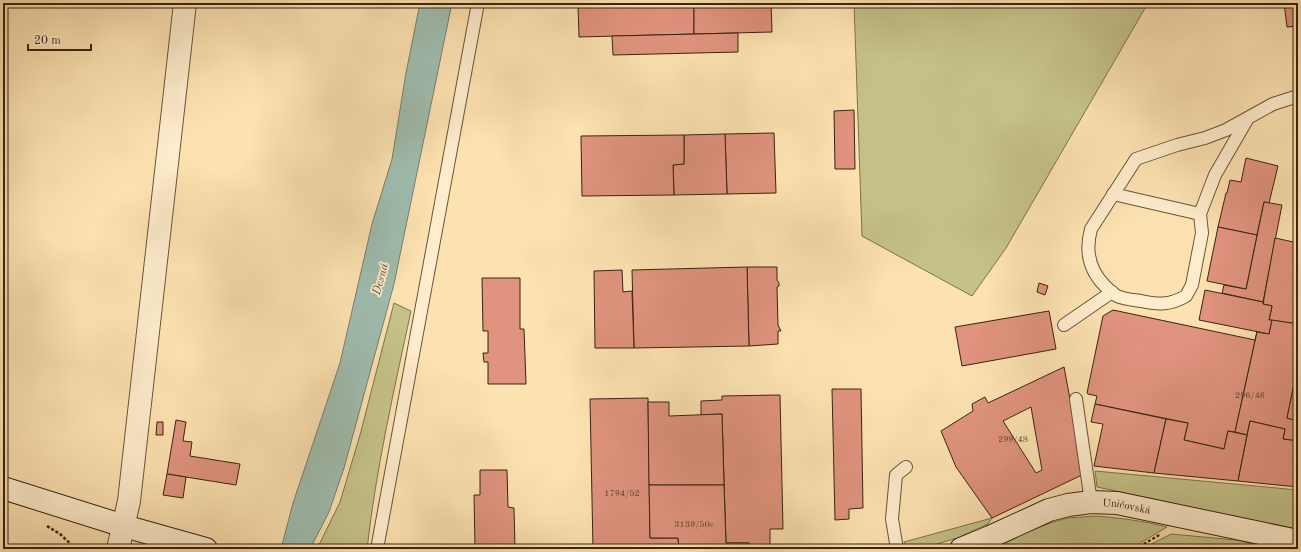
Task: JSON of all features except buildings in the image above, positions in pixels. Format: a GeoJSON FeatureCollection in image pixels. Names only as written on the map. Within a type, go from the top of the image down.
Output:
{"type":"FeatureCollection","features":[{"type":"Feature","properties":{"kind":"main road"},"geometry":{"type":"LineString","coordinates":[[118,549],[129,501],[185,3]]}},
{"type":"Feature","properties":{"kind":"main road"},"geometry":{"type":"LineString","coordinates":[[3,488],[124,526],[206,549]]}},
{"type":"Feature","properties":{"kind":"main road","name":"Uničovská"},"geometry":{"type":"LineString","coordinates":[[961,549],[1049,510],[1068,505],[1091,502],[1117,503],[1298,541]]}},
{"type":"Feature","properties":{"kind":"lane"},"geometry":{"type":"LineString","coordinates":[[377,549],[478,3]]}},
{"type":"Feature","properties":{"kind":"lane"},"geometry":{"type":"LineString","coordinates":[[1248,118],[1215,175],[1200,214],[1202,233],[1192,285],[1186,296],[1169,304],[1154,304],[1117,296],[1097,279],[1092,268],[1088,249],[1091,229],[1136,159],[1177,145],[1212,136],[1273,104],[1298,96]]}},
{"type":"Feature","properties":{"kind":"lane"},"geometry":{"type":"LineString","coordinates":[[1113,194],[1200,214]]}},
{"type":"Feature","properties":{"kind":"lane"},"geometry":{"type":"LineString","coordinates":[[1064,326],[1112,292]]}},
{"type":"Feature","properties":{"kind":"lane"},"geometry":{"type":"LineString","coordinates":[[1076,400],[1091,502]]}},
{"type":"Feature","properties":{"kind":"lane"},"geometry":{"type":"LineString","coordinates":[[897,549],[892,518],[896,475],[906,467]]}},
{"type":"Feature","properties":{"kind":"path"},"geometry":{"type":"LineString","coordinates":[[42,524],[60,534],[76,549]]}},
{"type":"Feature","properties":{"kind":"shaded area"},"geometry":{"type":"Polygon","coordinates":[[[854,3],[1148,3],[1006,248],[972,296],[862,236],[854,3]]]}},
{"type":"Feature","properties":{"kind":"shaded area"},"geometry":{"type":"Polygon","coordinates":[[[394,303],[411,311],[380,459],[367,549],[317,549],[340,502],[360,435],[394,303]]]}},
{"type":"Feature","properties":{"kind":"shaded area"},"geometry":{"type":"Polygon","coordinates":[[[1095,471],[1298,490],[1298,525],[1292,529],[1097,487],[1095,471]]]}},
{"type":"Feature","properties":{"kind":"shaded area"},"geometry":{"type":"Polygon","coordinates":[[[1096,516],[1132,520],[1167,527],[1130,549],[993,549],[1007,540],[1052,523],[1068,518],[1096,516]]]}},
{"type":"Feature","properties":{"kind":"shaded area"},"geometry":{"type":"Polygon","coordinates":[[[992,518],[988,524],[957,538],[921,549],[906,549],[904,542],[992,518]]]}},
{"type":"Feature","properties":{"kind":"shaded area"},"geometry":{"type":"Polygon","coordinates":[[[1171,534],[1236,540],[1276,549],[1142,549],[1171,534]]]}},
{"type":"Feature","properties":{"kind":"water","name":"Desná"},"geometry":{"type":"Polygon","coordinates":[[[420,3],[452,3],[394,284],[344,468],[329,512],[310,549],[281,549],[293,503],[340,363],[372,224],[392,159],[406,73],[420,3]]]}}]}
